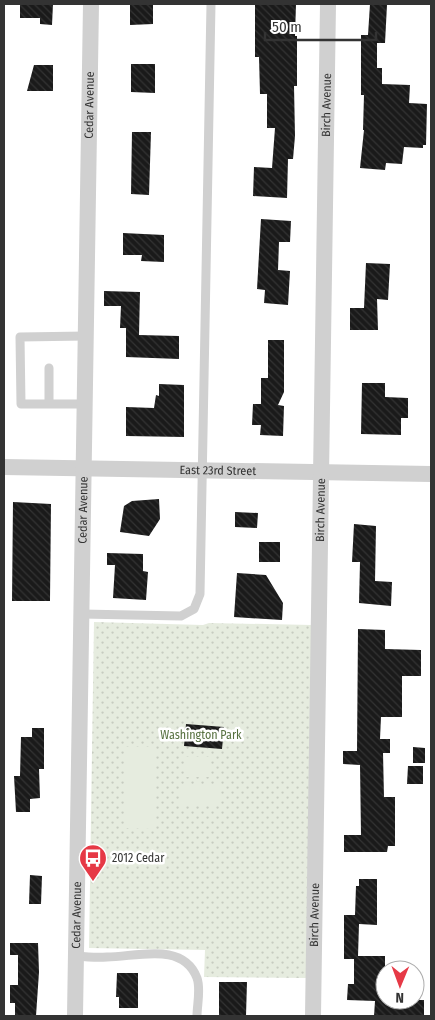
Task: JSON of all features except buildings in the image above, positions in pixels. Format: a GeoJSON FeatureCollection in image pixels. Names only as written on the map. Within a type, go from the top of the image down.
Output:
{"type":"FeatureCollection","features":[{"type":"Feature","properties":{"kind":"street","name":"Cedar Avenue"},"geometry":{"type":"LineString","coordinates":[[75,1016],[91,4]]}},
{"type":"Feature","properties":{"kind":"street","name":"Birch Avenue"},"geometry":{"type":"LineString","coordinates":[[313,1016],[328,4]]}},
{"type":"Feature","properties":{"kind":"street","name":"East 23rd Street"},"geometry":{"type":"LineString","coordinates":[[4,467],[431,474]]}},
{"type":"Feature","properties":{"kind":"lane"},"geometry":{"type":"LineString","coordinates":[[82,614],[181,616],[194,609],[200,594],[211,4]]}},
{"type":"Feature","properties":{"kind":"lane"},"geometry":{"type":"LineString","coordinates":[[85,404],[21,404],[20,337],[86,336]]}},
{"type":"Feature","properties":{"kind":"lane"},"geometry":{"type":"LineString","coordinates":[[49,368],[49,404]]}},
{"type":"Feature","properties":{"kind":"lane"},"geometry":{"type":"LineString","coordinates":[[76,956],[106,958],[159,953],[178,957],[190,967],[197,979],[196,1016]]}},
{"type":"Feature","properties":{"kind":"green space","name":"Washington Park"},"geometry":{"type":"Polygon","coordinates":[[[94,622],[312,625],[306,978],[204,977],[205,950],[89,948],[94,622]]]}},
{"type":"Feature","properties":{"kind":"green space"},"geometry":{"type":"Polygon","coordinates":[[[126,747],[155,747],[155,829],[126,828],[126,747]]]}},
{"type":"Feature","properties":{"kind":"green space"},"geometry":{"type":"Polygon","coordinates":[[[186,757],[210,757],[210,777],[186,777],[186,757]]]}},
{"type":"Feature","properties":{"kind":"green space"},"geometry":{"type":"Polygon","coordinates":[[[180,784],[221,784],[221,805],[180,805],[180,784]]]}},
{"type":"Feature","properties":{"kind":"place","name":"2012 Cedar"},"geometry":{"type":"Point","coordinates":[93,882]}}]}
